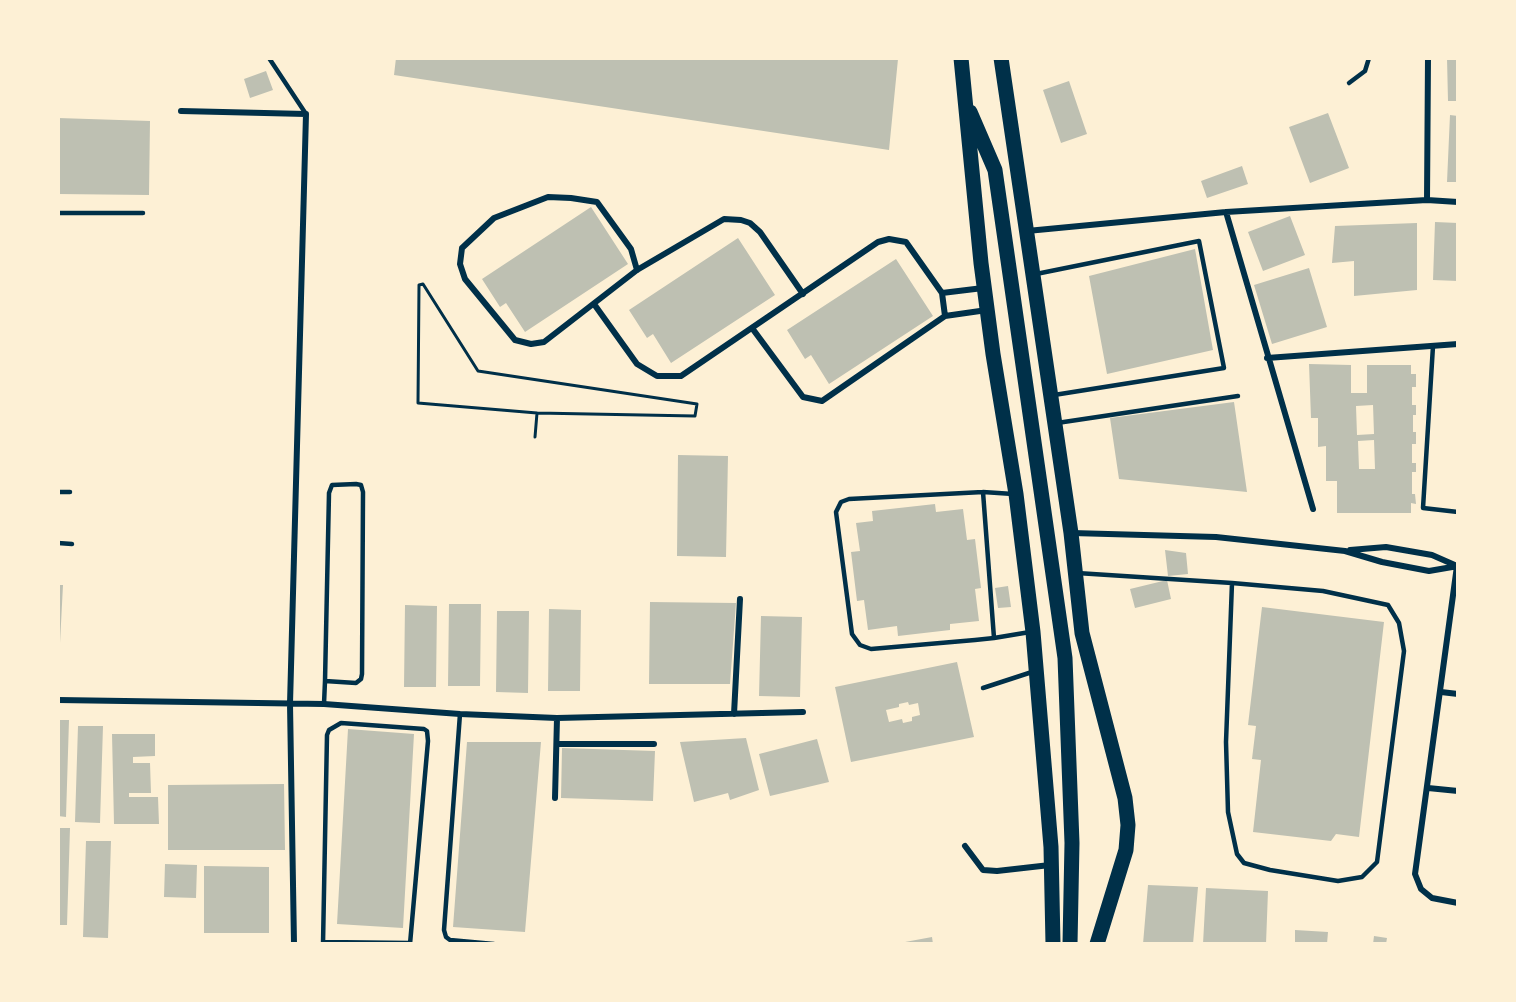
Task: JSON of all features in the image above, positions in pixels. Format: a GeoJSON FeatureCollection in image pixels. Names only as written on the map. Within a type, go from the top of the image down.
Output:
{"type":"FeatureCollection","features":[{"type":"Feature","properties":{"kind":"main road"},"geometry":{"type":"LineString","coordinates":[[961,58],[978,289],[1016,494],[1033,632],[1051,865],[1053,944]]}},
{"type":"Feature","properties":{"kind":"main road"},"geometry":{"type":"LineString","coordinates":[[1001,58],[1071,533],[1082,633],[1125,798],[1128,825],[1126,850],[1097,944]]}},
{"type":"Feature","properties":{"kind":"main road"},"geometry":{"type":"LineString","coordinates":[[965,98],[995,170],[1065,658],[1072,843],[1070,944]]}},
{"type":"Feature","properties":{"kind":"main road"},"geometry":{"type":"LineString","coordinates":[[1046,944],[1052,916]]}},
{"type":"Feature","properties":{"kind":"street"},"geometry":{"type":"LineString","coordinates":[[1427,200],[1428,58]]}},
{"type":"Feature","properties":{"kind":"street"},"geometry":{"type":"LineString","coordinates":[[182,111],[306,114],[290,704],[294,944]]}},
{"type":"Feature","properties":{"kind":"street"},"geometry":{"type":"LineString","coordinates":[[637,270],[632,249],[597,202],[548,197],[495,218],[462,248],[460,264],[465,279],[515,340],[531,344],[544,342],[637,270],[724,219],[750,223],[760,232],[803,294]]}},
{"type":"Feature","properties":{"kind":"street"},"geometry":{"type":"LineString","coordinates":[[1027,231],[1226,212],[1427,200],[1458,202]]}},
{"type":"Feature","properties":{"kind":"street"},"geometry":{"type":"LineString","coordinates":[[1226,212],[1313,509]]}},
{"type":"Feature","properties":{"kind":"street"},"geometry":{"type":"LineString","coordinates":[[594,304],[637,364],[657,376],[681,376],[878,242],[889,239],[906,242],[942,293],[945,316]]}},
{"type":"Feature","properties":{"kind":"street"},"geometry":{"type":"LineString","coordinates":[[942,293],[978,289]]}},
{"type":"Feature","properties":{"kind":"street"},"geometry":{"type":"LineString","coordinates":[[752,328],[803,397],[822,401],[945,316],[981,310]]}},
{"type":"Feature","properties":{"kind":"street"},"geometry":{"type":"LineString","coordinates":[[1267,358],[1458,344]]}},
{"type":"Feature","properties":{"kind":"street"},"geometry":{"type":"LineString","coordinates":[[1071,533],[1216,537],[1345,551],[1382,562],[1429,571],[1458,566]]}},
{"type":"Feature","properties":{"kind":"street"},"geometry":{"type":"LineString","coordinates":[[1345,551],[1386,547],[1432,555],[1458,566]]}},
{"type":"Feature","properties":{"kind":"street"},"geometry":{"type":"LineString","coordinates":[[1458,566],[1415,874],[1421,889],[1432,898],[1458,903]]}},
{"type":"Feature","properties":{"kind":"street"},"geometry":{"type":"LineString","coordinates":[[734,714],[740,599]]}},
{"type":"Feature","properties":{"kind":"street"},"geometry":{"type":"LineString","coordinates":[[1441,692],[1458,694]]}},
{"type":"Feature","properties":{"kind":"street"},"geometry":{"type":"LineString","coordinates":[[58,700],[324,704],[460,714],[557,718],[803,712]]}},
{"type":"Feature","properties":{"kind":"street"},"geometry":{"type":"LineString","coordinates":[[555,798],[557,718]]}},
{"type":"Feature","properties":{"kind":"street"},"geometry":{"type":"LineString","coordinates":[[556,744],[654,744]]}},
{"type":"Feature","properties":{"kind":"street"},"geometry":{"type":"LineString","coordinates":[[1428,788],[1458,791]]}},
{"type":"Feature","properties":{"kind":"street"},"geometry":{"type":"LineString","coordinates":[[965,846],[982,870],[997,871],[1051,865]]}},
{"type":"Feature","properties":{"kind":"lane"},"geometry":{"type":"LineString","coordinates":[[268,58],[306,114]]}},
{"type":"Feature","properties":{"kind":"lane"},"geometry":{"type":"LineString","coordinates":[[1349,83],[1365,71],[1369,58]]}},
{"type":"Feature","properties":{"kind":"lane"},"geometry":{"type":"LineString","coordinates":[[58,213],[143,213]]}},
{"type":"Feature","properties":{"kind":"lane"},"geometry":{"type":"LineString","coordinates":[[1033,274],[1199,241],[1224,368],[1051,396]]}},
{"type":"Feature","properties":{"kind":"lane"},"geometry":{"type":"LineString","coordinates":[[1433,345],[1423,508],[1458,512]]}},
{"type":"Feature","properties":{"kind":"lane"},"geometry":{"type":"LineString","coordinates":[[1055,423],[1238,396]]}},
{"type":"Feature","properties":{"kind":"lane"},"geometry":{"type":"LineString","coordinates":[[324,704],[329,493],[332,485],[356,484],[361,485],[363,492],[362,674],[361,679],[356,683],[325,681]]}},
{"type":"Feature","properties":{"kind":"lane"},"geometry":{"type":"LineString","coordinates":[[58,492],[70,492]]}},
{"type":"Feature","properties":{"kind":"lane"},"geometry":{"type":"LineString","coordinates":[[982,492],[994,638]]}},
{"type":"Feature","properties":{"kind":"lane"},"geometry":{"type":"LineString","coordinates":[[1016,494],[982,492],[849,499],[841,502],[836,512],[852,634],[860,645],[871,649],[994,638],[1033,632]]}},
{"type":"Feature","properties":{"kind":"lane"},"geometry":{"type":"LineString","coordinates":[[58,543],[72,544]]}},
{"type":"Feature","properties":{"kind":"lane"},"geometry":{"type":"LineString","coordinates":[[1074,573],[1232,583],[1323,591],[1388,605],[1399,623],[1404,651],[1377,862],[1362,877],[1338,881],[1270,870],[1244,864],[1237,854],[1228,812],[1226,742],[1232,583]]}},
{"type":"Feature","properties":{"kind":"lane"},"geometry":{"type":"LineString","coordinates":[[983,688],[1036,671]]}},
{"type":"Feature","properties":{"kind":"lane"},"geometry":{"type":"LineString","coordinates":[[445,944],[444,930],[460,714]]}},
{"type":"Feature","properties":{"kind":"lane"},"geometry":{"type":"LineString","coordinates":[[341,723],[424,729],[427,731],[428,741],[410,943],[323,943],[327,735],[329,730],[341,723]]}},
{"type":"Feature","properties":{"kind":"lane"},"geometry":{"type":"LineString","coordinates":[[446,937],[450,940],[494,944]]}},
{"type":"Feature","properties":{"kind":"path"},"geometry":{"type":"LineString","coordinates":[[423,284],[478,371],[697,404],[695,416],[537,413],[418,403],[418,285],[423,284]]}},
{"type":"Feature","properties":{"kind":"path"},"geometry":{"type":"LineString","coordinates":[[535,437],[537,413]]}},
{"type":"Feature","properties":{"kind":"building"},"geometry":{"type":"Polygon","coordinates":[[[396,58],[898,59],[889,150],[394,75],[396,58]]]}},
{"type":"Feature","properties":{"kind":"building"},"geometry":{"type":"Polygon","coordinates":[[[1447,58],[1458,58],[1458,101],[1448,101],[1447,58]]]}},
{"type":"Feature","properties":{"kind":"building"},"geometry":{"type":"Polygon","coordinates":[[[266,71],[273,90],[250,98],[244,79],[266,71]]]}},
{"type":"Feature","properties":{"kind":"building"},"geometry":{"type":"Polygon","coordinates":[[[1069,81],[1087,134],[1061,143],[1043,90],[1069,81]]]}},
{"type":"Feature","properties":{"kind":"building"},"geometry":{"type":"Polygon","coordinates":[[[1328,113],[1349,168],[1310,183],[1289,127],[1328,113]]]}},
{"type":"Feature","properties":{"kind":"building"},"geometry":{"type":"Polygon","coordinates":[[[1450,115],[1458,116],[1458,182],[1447,182],[1450,115]]]}},
{"type":"Feature","properties":{"kind":"building"},"geometry":{"type":"Polygon","coordinates":[[[58,118],[150,121],[149,195],[58,194],[58,118]]]}},
{"type":"Feature","properties":{"kind":"building"},"geometry":{"type":"Polygon","coordinates":[[[1242,166],[1248,184],[1207,198],[1201,181],[1242,166]]]}},
{"type":"Feature","properties":{"kind":"building"},"geometry":{"type":"Polygon","coordinates":[[[591,207],[628,264],[525,332],[506,303],[500,307],[482,279],[591,207]]]}},
{"type":"Feature","properties":{"kind":"building"},"geometry":{"type":"Polygon","coordinates":[[[1290,216],[1305,255],[1263,271],[1248,232],[1290,216]]]}},
{"type":"Feature","properties":{"kind":"building"},"geometry":{"type":"Polygon","coordinates":[[[1435,222],[1458,223],[1458,281],[1433,280],[1435,222]]]}},
{"type":"Feature","properties":{"kind":"building"},"geometry":{"type":"Polygon","coordinates":[[[1417,223],[1417,290],[1354,296],[1354,261],[1332,263],[1335,226],[1417,223]]]}},
{"type":"Feature","properties":{"kind":"building"},"geometry":{"type":"Polygon","coordinates":[[[738,238],[775,295],[671,363],[653,334],[647,338],[629,310],[738,238]]]}},
{"type":"Feature","properties":{"kind":"building"},"geometry":{"type":"Polygon","coordinates":[[[1195,249],[1213,350],[1107,374],[1089,276],[1195,249]]]}},
{"type":"Feature","properties":{"kind":"building"},"geometry":{"type":"Polygon","coordinates":[[[896,259],[933,316],[829,384],[811,355],[805,359],[787,330],[896,259]]]}},
{"type":"Feature","properties":{"kind":"building"},"geometry":{"type":"Polygon","coordinates":[[[1309,268],[1327,327],[1272,344],[1254,285],[1309,268]]]}},
{"type":"Feature","properties":{"kind":"building"},"geometry":{"type":"Polygon","coordinates":[[[1309,364],[1351,365],[1351,393],[1367,393],[1367,365],[1411,365],[1411,374],[1416,374],[1416,387],[1412,387],[1412,405],[1416,405],[1416,415],[1413,415],[1413,432],[1416,432],[1416,444],[1412,444],[1412,463],[1416,463],[1416,472],[1412,472],[1412,494],[1415,494],[1416,504],[1411,503],[1411,513],[1337,513],[1337,481],[1326,481],[1326,446],[1318,447],[1318,418],[1311,418],[1309,364]],[[1373,405],[1356,406],[1357,435],[1374,434],[1373,405]],[[1374,440],[1358,441],[1359,469],[1375,469],[1374,440]]]}},
{"type":"Feature","properties":{"kind":"building"},"geometry":{"type":"Polygon","coordinates":[[[1234,402],[1247,492],[1119,479],[1110,418],[1234,402]]]}},
{"type":"Feature","properties":{"kind":"building"},"geometry":{"type":"Polygon","coordinates":[[[678,455],[728,456],[726,557],[677,556],[678,455]]]}},
{"type":"Feature","properties":{"kind":"building"},"geometry":{"type":"Polygon","coordinates":[[[935,504],[936,512],[963,509],[967,540],[975,539],[981,588],[975,589],[979,621],[950,624],[950,630],[898,636],[897,626],[868,630],[864,600],[857,601],[851,552],[860,551],[856,523],[873,521],[872,511],[935,504]]]}},
{"type":"Feature","properties":{"kind":"building"},"geometry":{"type":"Polygon","coordinates":[[[1165,550],[1186,553],[1188,574],[1168,576],[1165,550]]]}},
{"type":"Feature","properties":{"kind":"building"},"geometry":{"type":"Polygon","coordinates":[[[1167,580],[1171,599],[1135,608],[1130,589],[1167,580]]]}},
{"type":"Feature","properties":{"kind":"building"},"geometry":{"type":"Polygon","coordinates":[[[58,585],[63,585],[60,643],[58,643],[58,585]]]}},
{"type":"Feature","properties":{"kind":"building"},"geometry":{"type":"Polygon","coordinates":[[[1008,586],[1011,607],[998,608],[995,588],[1008,586]]]}},
{"type":"Feature","properties":{"kind":"building"},"geometry":{"type":"Polygon","coordinates":[[[650,602],[736,603],[730,684],[649,684],[650,602]]]}},
{"type":"Feature","properties":{"kind":"building"},"geometry":{"type":"Polygon","coordinates":[[[449,604],[481,604],[480,686],[448,686],[449,604]]]}},
{"type":"Feature","properties":{"kind":"building"},"geometry":{"type":"Polygon","coordinates":[[[405,605],[437,606],[436,687],[404,687],[405,605]]]}},
{"type":"Feature","properties":{"kind":"building"},"geometry":{"type":"Polygon","coordinates":[[[1262,607],[1384,622],[1359,837],[1336,834],[1331,841],[1253,832],[1261,760],[1252,759],[1256,726],[1248,725],[1262,607]]]}},
{"type":"Feature","properties":{"kind":"building"},"geometry":{"type":"Polygon","coordinates":[[[549,609],[581,610],[580,691],[548,691],[549,609]]]}},
{"type":"Feature","properties":{"kind":"building"},"geometry":{"type":"Polygon","coordinates":[[[497,611],[529,611],[528,693],[496,692],[497,611]]]}},
{"type":"Feature","properties":{"kind":"building"},"geometry":{"type":"Polygon","coordinates":[[[761,616],[802,617],[800,697],[759,696],[761,616]]]}},
{"type":"Feature","properties":{"kind":"building"},"geometry":{"type":"Polygon","coordinates":[[[957,662],[974,737],[851,762],[835,687],[957,662]],[[908,702],[886,710],[889,722],[902,719],[903,723],[912,721],[912,717],[920,715],[918,703],[909,705],[908,702]]]}},
{"type":"Feature","properties":{"kind":"building"},"geometry":{"type":"Polygon","coordinates":[[[58,720],[69,720],[66,817],[58,816],[58,720]]]}},
{"type":"Feature","properties":{"kind":"building"},"geometry":{"type":"Polygon","coordinates":[[[78,726],[103,726],[100,823],[75,822],[78,726]]]}},
{"type":"Feature","properties":{"kind":"building"},"geometry":{"type":"Polygon","coordinates":[[[348,729],[414,734],[403,928],[337,924],[348,729]]]}},
{"type":"Feature","properties":{"kind":"building"},"geometry":{"type":"Polygon","coordinates":[[[112,734],[155,734],[155,756],[133,757],[133,763],[150,763],[151,793],[129,793],[129,797],[158,797],[159,824],[114,824],[112,734]]]}},
{"type":"Feature","properties":{"kind":"building"},"geometry":{"type":"Polygon","coordinates":[[[746,738],[759,790],[730,800],[728,793],[694,802],[680,742],[746,738]]]}},
{"type":"Feature","properties":{"kind":"building"},"geometry":{"type":"Polygon","coordinates":[[[817,739],[829,782],[770,796],[759,754],[817,739]]]}},
{"type":"Feature","properties":{"kind":"building"},"geometry":{"type":"Polygon","coordinates":[[[467,742],[541,742],[525,932],[453,927],[467,742]]]}},
{"type":"Feature","properties":{"kind":"building"},"geometry":{"type":"Polygon","coordinates":[[[562,748],[655,751],[653,801],[561,798],[562,748]]]}},
{"type":"Feature","properties":{"kind":"building"},"geometry":{"type":"Polygon","coordinates":[[[284,784],[285,850],[168,850],[168,785],[284,784]]]}},
{"type":"Feature","properties":{"kind":"building"},"geometry":{"type":"Polygon","coordinates":[[[58,828],[70,828],[67,925],[58,925],[58,828]]]}},
{"type":"Feature","properties":{"kind":"building"},"geometry":{"type":"Polygon","coordinates":[[[86,841],[111,841],[108,938],[83,937],[86,841]]]}},
{"type":"Feature","properties":{"kind":"building"},"geometry":{"type":"Polygon","coordinates":[[[165,864],[197,865],[196,898],[164,897],[165,864]]]}},
{"type":"Feature","properties":{"kind":"building"},"geometry":{"type":"Polygon","coordinates":[[[204,866],[269,867],[269,933],[204,933],[204,866]]]}},
{"type":"Feature","properties":{"kind":"building"},"geometry":{"type":"Polygon","coordinates":[[[1148,885],[1198,887],[1193,944],[1143,944],[1148,885]]]}},
{"type":"Feature","properties":{"kind":"building"},"geometry":{"type":"Polygon","coordinates":[[[1206,888],[1268,891],[1266,944],[1203,944],[1206,888]]]}},
{"type":"Feature","properties":{"kind":"building"},"geometry":{"type":"Polygon","coordinates":[[[1295,930],[1328,932],[1327,944],[1295,944],[1295,930]]]}},
{"type":"Feature","properties":{"kind":"building"},"geometry":{"type":"Polygon","coordinates":[[[1374,936],[1387,938],[1386,944],[1373,944],[1374,936]]]}},
{"type":"Feature","properties":{"kind":"building"},"geometry":{"type":"Polygon","coordinates":[[[932,937],[933,944],[905,944],[905,942],[932,937]]]}}]}
